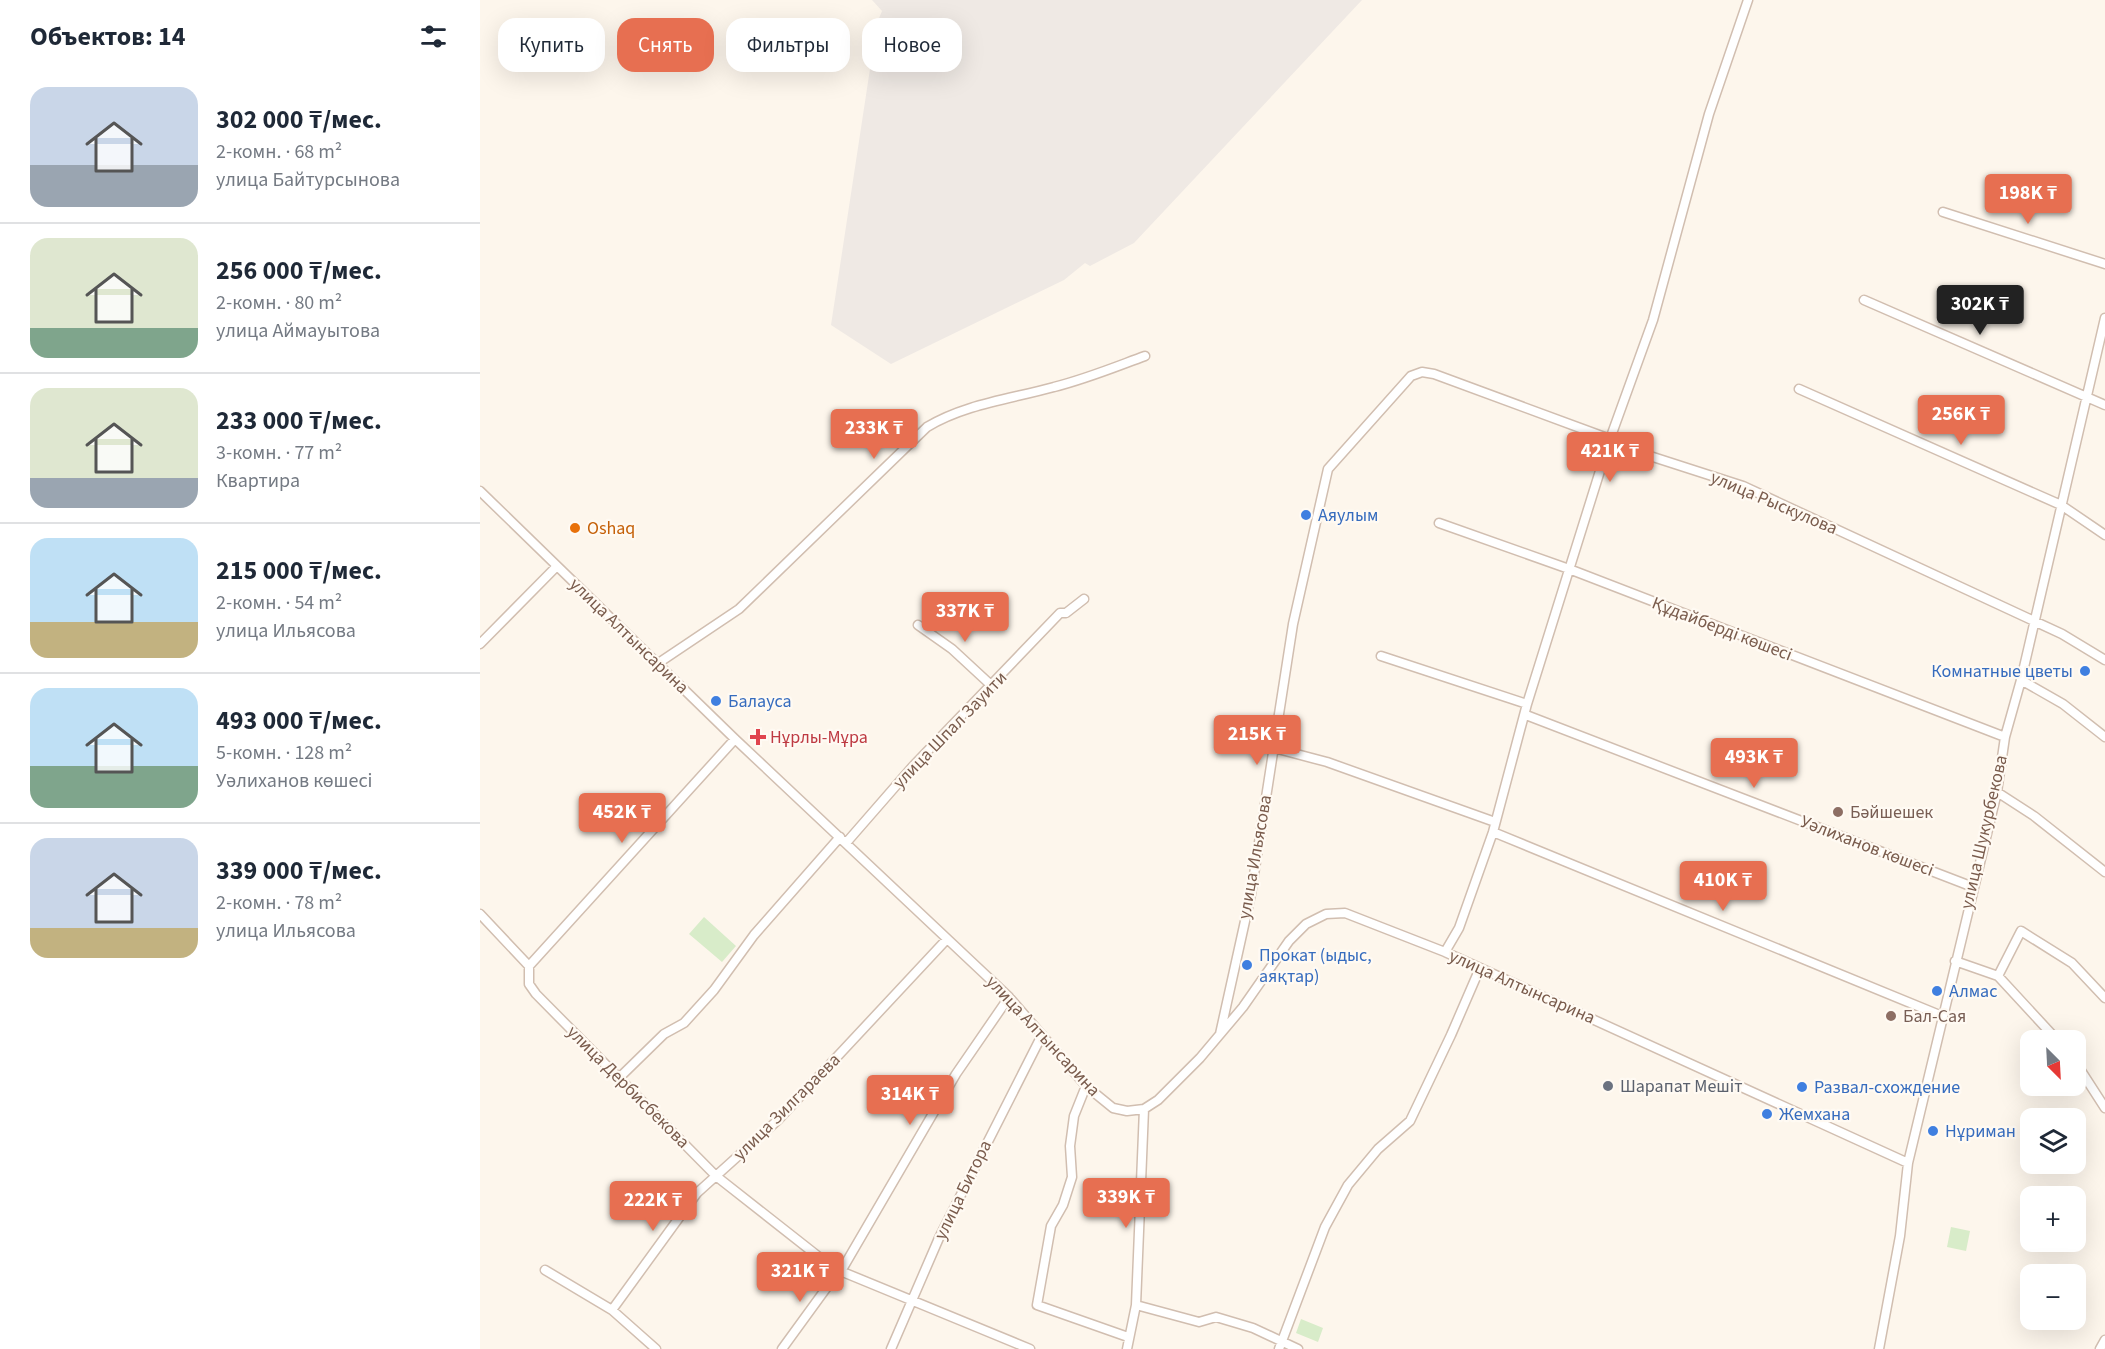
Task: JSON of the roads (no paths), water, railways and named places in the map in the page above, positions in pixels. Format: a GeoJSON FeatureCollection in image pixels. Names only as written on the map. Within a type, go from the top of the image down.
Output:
{"type":"FeatureCollection","features":[{"type":"Feature","properties":{"kind":"street"},"geometry":{"type":"LineString","coordinates":[[1445,952],[1459,928],[1493,831],[1526,715],[1527,704],[1610,439],[1653,320],[1709,114],[1748,0]]}},
{"type":"Feature","properties":{"kind":"street"},"geometry":{"type":"LineString","coordinates":[[1943,212],[2105,264]]}},
{"type":"Feature","properties":{"kind":"street"},"geometry":{"type":"LineString","coordinates":[[1864,300],[2105,405]]}},
{"type":"Feature","properties":{"kind":"street","name":"улица Шукурбекова"},"geometry":{"type":"LineString","coordinates":[[1879,1349],[1900,1236],[1908,1163],[1972,887],[1997,792],[2005,737],[2021,680],[2105,318]]}},
{"type":"Feature","properties":{"kind":"street"},"geometry":{"type":"LineString","coordinates":[[657,664],[739,609],[927,428],[945,417],[968,408],[1092,377],[1145,356]]}},
{"type":"Feature","properties":{"kind":"street","name":"улица Рыскулова"},"geometry":{"type":"LineString","coordinates":[[1320,502],[1328,469],[1411,376],[1422,372],[1460,383],[1610,439],[1622,447],[1743,486],[2034,622],[2105,660]]}},
{"type":"Feature","properties":{"kind":"street"},"geometry":{"type":"LineString","coordinates":[[1799,389],[2061,505],[2105,535]]}},
{"type":"Feature","properties":{"kind":"street","name":"улица Алтынсарина"},"geometry":{"type":"LineString","coordinates":[[480,491],[735,739],[1009,997],[1086,1086],[1113,1108],[1127,1111],[1144,1109],[1158,1100],[1244,1007],[1289,941],[1306,924],[1326,914],[1345,913],[1445,952],[1908,1163]]}},
{"type":"Feature","properties":{"kind":"street","name":"улица Ильясова"},"geometry":{"type":"LineString","coordinates":[[1220,1034],[1251,892],[1293,624],[1320,502]]}},
{"type":"Feature","properties":{"kind":"street","name":"Құдайберді көшесі"},"geometry":{"type":"LineString","coordinates":[[1439,523],[1569,569],[2005,737]]}},
{"type":"Feature","properties":{"kind":"street"},"geometry":{"type":"LineString","coordinates":[[480,644],[557,566]]}},
{"type":"Feature","properties":{"kind":"street","name":"улица Шпал Зауити"},"geometry":{"type":"LineString","coordinates":[[620,1077],[664,1035],[684,1023],[707,998],[754,934],[1060,613],[1066,613],[1084,599]]}},
{"type":"Feature","properties":{"kind":"street"},"geometry":{"type":"LineString","coordinates":[[918,625],[952,649],[992,686]]}},
{"type":"Feature","properties":{"kind":"street"},"geometry":{"type":"LineString","coordinates":[[1381,656],[1527,704]]}},
{"type":"Feature","properties":{"kind":"street"},"geometry":{"type":"LineString","coordinates":[[2021,680],[2062,704],[2105,737]]}},
{"type":"Feature","properties":{"kind":"street","name":"Уәлиханов көшесі"},"geometry":{"type":"LineString","coordinates":[[1526,715],[1972,887]]}},
{"type":"Feature","properties":{"kind":"street"},"geometry":{"type":"LineString","coordinates":[[529,966],[735,739]]}},
{"type":"Feature","properties":{"kind":"street"},"geometry":{"type":"LineString","coordinates":[[1274,748],[1338,766],[1495,822]]}},
{"type":"Feature","properties":{"kind":"street"},"geometry":{"type":"LineString","coordinates":[[1997,792],[2043,823],[2105,872]]}},
{"type":"Feature","properties":{"kind":"street"},"geometry":{"type":"LineString","coordinates":[[1493,831],[1942,1016]]}},
{"type":"Feature","properties":{"kind":"street","name":"улица Дербисбекова"},"geometry":{"type":"LineString","coordinates":[[480,914],[529,966],[529,984],[536,994],[716,1176],[839,1273],[1030,1349]]}},
{"type":"Feature","properties":{"kind":"street"},"geometry":{"type":"LineString","coordinates":[[1998,976],[2021,931],[2072,963],[2105,998]]}},
{"type":"Feature","properties":{"kind":"street","name":"улица Зилгараева"},"geometry":{"type":"LineString","coordinates":[[612,1310],[697,1193],[778,1119],[947,939]]}},
{"type":"Feature","properties":{"kind":"street"},"geometry":{"type":"LineString","coordinates":[[1955,961],[1998,976],[2048,1030]]}},
{"type":"Feature","properties":{"kind":"street"},"geometry":{"type":"LineString","coordinates":[[1279,1349],[1325,1227],[1348,1185],[1378,1149],[1410,1121],[1480,968]]}},
{"type":"Feature","properties":{"kind":"street"},"geometry":{"type":"LineString","coordinates":[[782,1349],[839,1273],[956,1074],[1009,997]]}},
{"type":"Feature","properties":{"kind":"street","name":"улица Битора"},"geometry":{"type":"LineString","coordinates":[[891,1349],[910,1302],[1008,1099],[1042,1035]]}},
{"type":"Feature","properties":{"kind":"street"},"geometry":{"type":"LineString","coordinates":[[2086,1079],[2105,1108]]}},
{"type":"Feature","properties":{"kind":"street"},"geometry":{"type":"LineString","coordinates":[[1086,1086],[1074,1116],[1070,1146],[1072,1178],[1063,1205],[1051,1226],[1037,1305],[1128,1337]]}},
{"type":"Feature","properties":{"kind":"street"},"geometry":{"type":"LineString","coordinates":[[1127,1349],[1136,1305],[1144,1109]]}},
{"type":"Feature","properties":{"kind":"street"},"geometry":{"type":"LineString","coordinates":[[545,1270],[612,1310],[656,1349]]}},
{"type":"Feature","properties":{"kind":"street"},"geometry":{"type":"LineString","coordinates":[[1136,1305],[1199,1322],[1216,1317],[1282,1340],[1298,1349]]}},
{"type":"Feature","properties":{"kind":"street"},"geometry":{"type":"LineString","coordinates":[[2100,1349],[2105,1340]]}},
{"type":"Feature","properties":{"kind":"place","name":"Аяулым"},"geometry":{"type":"Point","coordinates":[1306,515]}},
{"type":"Feature","properties":{"kind":"place","name":"Oshaq"},"geometry":{"type":"Point","coordinates":[575,528]}},
{"type":"Feature","properties":{"kind":"place","name":"Комнатные цветы"},"geometry":{"type":"Point","coordinates":[2085,671]}},
{"type":"Feature","properties":{"kind":"place","name":"Балауса"},"geometry":{"type":"Point","coordinates":[716,701]}},
{"type":"Feature","properties":{"kind":"place","name":"Нұрлы-Мұра"},"geometry":{"type":"Point","coordinates":[758,737]}},
{"type":"Feature","properties":{"kind":"place","name":"Бәйшешек"},"geometry":{"type":"Point","coordinates":[1838,812]}},
{"type":"Feature","properties":{"kind":"place","name":"Прокат (ыдыс, аяқтар)"},"geometry":{"type":"Point","coordinates":[1247,965]}},
{"type":"Feature","properties":{"kind":"place","name":"Алмас"},"geometry":{"type":"Point","coordinates":[1937,991]}},
{"type":"Feature","properties":{"kind":"place","name":"Бал-Сая"},"geometry":{"type":"Point","coordinates":[1891,1016]}},
{"type":"Feature","properties":{"kind":"place","name":"Шарапат Мешіт"},"geometry":{"type":"Point","coordinates":[1608,1086]}},
{"type":"Feature","properties":{"kind":"place","name":"Развал-схождение"},"geometry":{"type":"Point","coordinates":[1802,1087]}},
{"type":"Feature","properties":{"kind":"place","name":"Жемхана"},"geometry":{"type":"Point","coordinates":[1767,1114]}},
{"type":"Feature","properties":{"kind":"place","name":"Нұриман"},"geometry":{"type":"Point","coordinates":[1933,1131]}}]}
